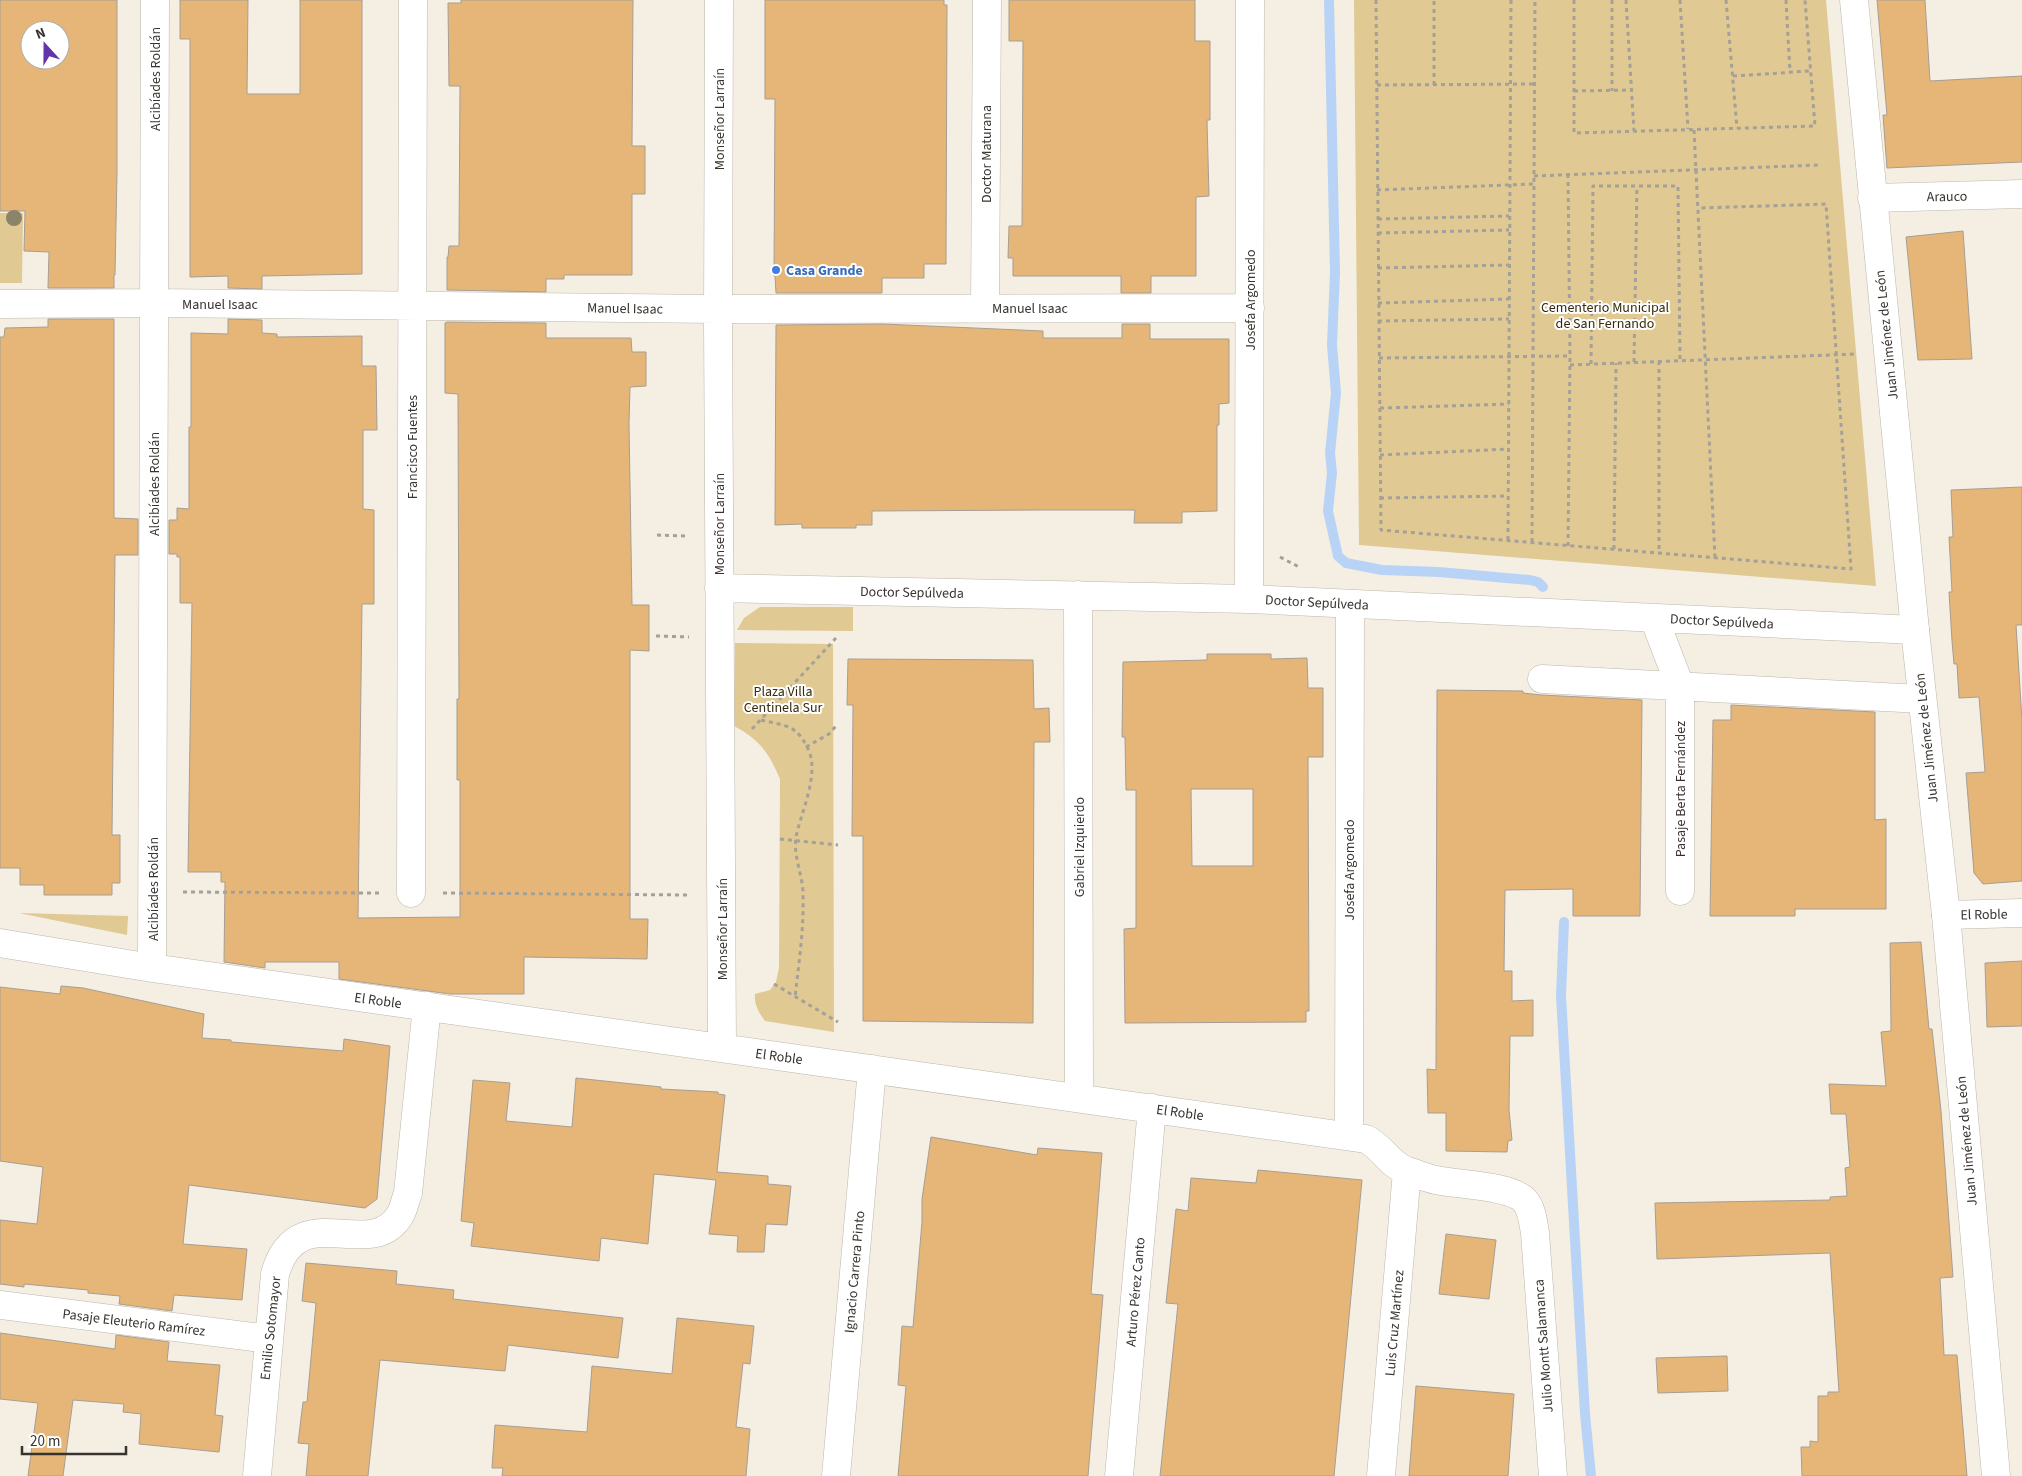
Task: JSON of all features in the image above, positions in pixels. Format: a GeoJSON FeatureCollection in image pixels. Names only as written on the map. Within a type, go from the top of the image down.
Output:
{"type":"FeatureCollection","features":[{"type":"Feature","properties":{"kind":"street","name":"Alcibíades Roldán"},"geometry":{"type":"LineString","coordinates":[[152,968],[156,0]]}},
{"type":"Feature","properties":{"kind":"street","name":"Francisco Fuentes"},"geometry":{"type":"LineString","coordinates":[[411,893],[413,0]]}},
{"type":"Feature","properties":{"kind":"street","name":"Monseñor Larraín"},"geometry":{"type":"LineString","coordinates":[[719,0],[718,309],[722,1048]]}},
{"type":"Feature","properties":{"kind":"street","name":"Doctor Maturana"},"geometry":{"type":"LineString","coordinates":[[985,308],[987,0]]}},
{"type":"Feature","properties":{"kind":"street","name":"Josefa Argomedo"},"geometry":{"type":"LineString","coordinates":[[1249,599],[1250,0]]}},
{"type":"Feature","properties":{"kind":"street","name":"Juan Jiménez de León"},"geometry":{"type":"LineString","coordinates":[[1854,0],[1915,630],[1946,915],[1996,1476]]}},
{"type":"Feature","properties":{"kind":"street","name":"Arauco"},"geometry":{"type":"LineString","coordinates":[[1872,198],[2022,194]]}},
{"type":"Feature","properties":{"kind":"street","name":"Manuel Isaac"},"geometry":{"type":"LineString","coordinates":[[0,304],[718,309],[1250,308]]}},
{"type":"Feature","properties":{"kind":"street","name":"Doctor Sepúlveda"},"geometry":{"type":"LineString","coordinates":[[719,588],[1249,599],[1915,630]]}},
{"type":"Feature","properties":{"kind":"street","name":"Gabriel Izquierdo"},"geometry":{"type":"LineString","coordinates":[[1078,595],[1079,1098]]}},
{"type":"Feature","properties":{"kind":"street","name":"Josefa Argomedo"},"geometry":{"type":"LineString","coordinates":[[1349,1136],[1350,604]]}},
{"type":"Feature","properties":{"kind":"street"},"geometry":{"type":"LineString","coordinates":[[1654,618],[1680,686]]}},
{"type":"Feature","properties":{"kind":"street"},"geometry":{"type":"LineString","coordinates":[[1542,679],[1922,699]]}},
{"type":"Feature","properties":{"kind":"street","name":"Pasaje Berta Fernández"},"geometry":{"type":"LineString","coordinates":[[1680,686],[1680,891]]}},
{"type":"Feature","properties":{"kind":"street","name":"El Roble"},"geometry":{"type":"LineString","coordinates":[[1946,915],[2022,913]]}},
{"type":"Feature","properties":{"kind":"street","name":"El Roble"},"geometry":{"type":"LineString","coordinates":[[0,943],[152,968],[1366,1139],[1377,1144],[1390,1161],[1406,1171],[1437,1180],[1499,1189],[1515,1194],[1524,1199],[1532,1217]]}},
{"type":"Feature","properties":{"kind":"street","name":"Emilio Sotomayor"},"geometry":{"type":"LineString","coordinates":[[256,1476],[275,1274],[279,1260],[299,1238],[317,1232],[365,1235],[379,1232],[392,1225],[401,1214],[408,1193],[427,1006]]}},
{"type":"Feature","properties":{"kind":"street","name":"Ignacio Carrera Pinto"},"geometry":{"type":"LineString","coordinates":[[836,1476],[872,1069]]}},
{"type":"Feature","properties":{"kind":"street","name":"Arturo Pérez Canto"},"geometry":{"type":"LineString","coordinates":[[1118,1476],[1152,1108]]}},
{"type":"Feature","properties":{"kind":"street","name":"Luis Cruz Martínez"},"geometry":{"type":"LineString","coordinates":[[1381,1476],[1406,1171]]}},
{"type":"Feature","properties":{"kind":"street","name":"Julio Montt Salamanca"},"geometry":{"type":"LineString","coordinates":[[1532,1217],[1535,1233],[1553,1476]]}},
{"type":"Feature","properties":{"kind":"street","name":"Pasaje Eleuterio Ramírez"},"geometry":{"type":"LineString","coordinates":[[0,1305],[269,1339]]}},
{"type":"Feature","properties":{"kind":"path"},"geometry":{"type":"LineString","coordinates":[[1376,0],[1381,530],[1851,569],[1826,204],[1698,208]]}},
{"type":"Feature","properties":{"kind":"path"},"geometry":{"type":"LineString","coordinates":[[1434,0],[1434,85]]}},
{"type":"Feature","properties":{"kind":"path"},"geometry":{"type":"LineString","coordinates":[[1508,540],[1511,0]]}},
{"type":"Feature","properties":{"kind":"path"},"geometry":{"type":"LineString","coordinates":[[1532,542],[1535,0]]}},
{"type":"Feature","properties":{"kind":"path"},"geometry":{"type":"LineString","coordinates":[[1574,0],[1574,133],[1814,126],[1805,0]]}},
{"type":"Feature","properties":{"kind":"path"},"geometry":{"type":"LineString","coordinates":[[1612,0],[1612,91]]}},
{"type":"Feature","properties":{"kind":"path"},"geometry":{"type":"LineString","coordinates":[[1626,0],[1634,131]]}},
{"type":"Feature","properties":{"kind":"path"},"geometry":{"type":"LineString","coordinates":[[1680,0],[1688,130]]}},
{"type":"Feature","properties":{"kind":"path"},"geometry":{"type":"LineString","coordinates":[[1726,0],[1738,128]]}},
{"type":"Feature","properties":{"kind":"path"},"geometry":{"type":"LineString","coordinates":[[1786,0],[1790,72]]}},
{"type":"Feature","properties":{"kind":"path"},"geometry":{"type":"LineString","coordinates":[[1733,76],[1810,71]]}},
{"type":"Feature","properties":{"kind":"path"},"geometry":{"type":"LineString","coordinates":[[1377,85],[1534,84]]}},
{"type":"Feature","properties":{"kind":"path"},"geometry":{"type":"LineString","coordinates":[[1574,91],[1631,90]]}},
{"type":"Feature","properties":{"kind":"path"},"geometry":{"type":"LineString","coordinates":[[1694,130],[1715,558]]}},
{"type":"Feature","properties":{"kind":"path"},"geometry":{"type":"LineString","coordinates":[[1534,176],[1819,165]]}},
{"type":"Feature","properties":{"kind":"path"},"geometry":{"type":"LineString","coordinates":[[1568,175],[1570,356],[1568,546]]}},
{"type":"Feature","properties":{"kind":"path"},"geometry":{"type":"LineString","coordinates":[[1377,190],[1534,184]]}},
{"type":"Feature","properties":{"kind":"path"},"geometry":{"type":"LineString","coordinates":[[1591,364],[1593,186],[1678,186],[1680,360]]}},
{"type":"Feature","properties":{"kind":"path"},"geometry":{"type":"LineString","coordinates":[[1634,362],[1637,186]]}},
{"type":"Feature","properties":{"kind":"path"},"geometry":{"type":"LineString","coordinates":[[1378,218],[1510,216]]}},
{"type":"Feature","properties":{"kind":"path"},"geometry":{"type":"LineString","coordinates":[[1378,233],[1510,230]]}},
{"type":"Feature","properties":{"kind":"path"},"geometry":{"type":"LineString","coordinates":[[1378,268],[1509,265]]}},
{"type":"Feature","properties":{"kind":"path"},"geometry":{"type":"LineString","coordinates":[[1378,303],[1509,300]]}},
{"type":"Feature","properties":{"kind":"path"},"geometry":{"type":"LineString","coordinates":[[1378,322],[1509,319]]}},
{"type":"Feature","properties":{"kind":"path"},"geometry":{"type":"LineString","coordinates":[[1570,365],[1856,354]]}},
{"type":"Feature","properties":{"kind":"path"},"geometry":{"type":"LineString","coordinates":[[1379,358],[1570,356]]}},
{"type":"Feature","properties":{"kind":"path"},"geometry":{"type":"LineString","coordinates":[[1659,361],[1660,553]]}},
{"type":"Feature","properties":{"kind":"path"},"geometry":{"type":"LineString","coordinates":[[1614,549],[1616,363]]}},
{"type":"Feature","properties":{"kind":"path"},"geometry":{"type":"LineString","coordinates":[[1380,408],[1509,404]]}},
{"type":"Feature","properties":{"kind":"path"},"geometry":{"type":"LineString","coordinates":[[1380,455],[1508,449]]}},
{"type":"Feature","properties":{"kind":"path"},"geometry":{"type":"LineString","coordinates":[[1380,498],[1508,496]]}},
{"type":"Feature","properties":{"kind":"path"},"geometry":{"type":"LineString","coordinates":[[657,535],[689,536]]}},
{"type":"Feature","properties":{"kind":"path"},"geometry":{"type":"LineString","coordinates":[[656,636],[697,638]]}},
{"type":"Feature","properties":{"kind":"path"},"geometry":{"type":"LineString","coordinates":[[748,734],[836,638]]}},
{"type":"Feature","properties":{"kind":"path"},"geometry":{"type":"LineString","coordinates":[[761,720],[787,725],[800,735],[810,753],[812,778],[796,840],[796,855],[803,891],[804,914],[795,997]]}},
{"type":"Feature","properties":{"kind":"path"},"geometry":{"type":"LineString","coordinates":[[806,746],[829,734],[837,725]]}},
{"type":"Feature","properties":{"kind":"path"},"geometry":{"type":"LineString","coordinates":[[780,839],[838,845]]}},
{"type":"Feature","properties":{"kind":"path"},"geometry":{"type":"LineString","coordinates":[[774,984],[838,1022]]}},
{"type":"Feature","properties":{"kind":"green space","name":"Cementerio Municipal de San Fernando"},"geometry":{"type":"Polygon","coordinates":[[[1354,0],[1826,0],[1876,586],[1359,545],[1354,0]]]}},
{"type":"Feature","properties":{"kind":"green space"},"geometry":{"type":"Polygon","coordinates":[[[0,213],[23,213],[22,283],[0,283],[0,213]]]}},
{"type":"Feature","properties":{"kind":"green space"},"geometry":{"type":"Polygon","coordinates":[[[760,607],[853,607],[853,631],[737,630],[744,618],[760,607]]]}},
{"type":"Feature","properties":{"kind":"green space","name":"Plaza Villa Centinela Sur"},"geometry":{"type":"Polygon","coordinates":[[[735,643],[833,644],[834,1032],[765,1021],[756,1005],[755,994],[770,990],[776,982],[779,968],[780,779],[772,762],[757,742],[734,726],[735,643]]]}},
{"type":"Feature","properties":{"kind":"green space"},"geometry":{"type":"Polygon","coordinates":[[[19,913],[128,916],[127,935],[19,913]]]}},
{"type":"Feature","properties":{"kind":"building"},"geometry":{"type":"Polygon","coordinates":[[[0,0],[117,0],[117,173],[114,288],[48,288],[49,252],[24,251],[25,211],[0,211],[0,0]]]}},
{"type":"Feature","properties":{"kind":"building"},"geometry":{"type":"Polygon","coordinates":[[[180,0],[248,0],[247,94],[300,94],[300,0],[362,0],[362,274],[262,276],[262,289],[228,288],[228,276],[190,277],[190,39],[180,39],[180,0]]]}},
{"type":"Feature","properties":{"kind":"building"},"geometry":{"type":"Polygon","coordinates":[[[461,0],[633,0],[632,146],[645,146],[645,194],[632,194],[632,275],[564,275],[564,279],[546,279],[546,292],[447,290],[449,246],[459,246],[460,86],[449,86],[448,3],[461,3],[461,0]]]}},
{"type":"Feature","properties":{"kind":"building"},"geometry":{"type":"Polygon","coordinates":[[[765,0],[944,0],[944,5],[947,5],[946,264],[924,264],[924,278],[882,278],[882,293],[776,293],[774,276],[775,99],[765,99],[765,0]]]}},
{"type":"Feature","properties":{"kind":"building"},"geometry":{"type":"Polygon","coordinates":[[[1009,0],[1195,0],[1195,41],[1210,41],[1210,120],[1207,120],[1209,196],[1196,197],[1196,276],[1151,276],[1151,293],[1121,293],[1121,276],[1013,276],[1013,258],[1008,258],[1009,226],[1022,226],[1023,41],[1009,41],[1009,0]]]}},
{"type":"Feature","properties":{"kind":"building"},"geometry":{"type":"Polygon","coordinates":[[[1877,0],[1925,0],[1930,81],[2022,76],[2022,162],[1887,168],[1883,115],[1887,115],[1877,0]]]}},
{"type":"Feature","properties":{"kind":"building"},"geometry":{"type":"Polygon","coordinates":[[[1963,231],[1972,359],[1918,360],[1906,237],[1963,231]]]}},
{"type":"Feature","properties":{"kind":"building"},"geometry":{"type":"Polygon","coordinates":[[[48,319],[114,319],[114,518],[138,519],[138,555],[115,555],[112,835],[120,835],[120,883],[112,883],[112,895],[44,895],[44,885],[20,885],[20,868],[0,868],[0,337],[4,337],[5,328],[48,327],[48,319]]]}},
{"type":"Feature","properties":{"kind":"building"},"geometry":{"type":"Polygon","coordinates":[[[228,319],[262,320],[262,333],[277,334],[277,337],[362,336],[362,366],[376,366],[377,430],[363,430],[363,509],[374,510],[374,604],[362,604],[358,918],[460,917],[460,780],[457,780],[457,699],[459,699],[458,394],[445,393],[445,323],[546,323],[546,338],[631,338],[632,352],[646,352],[646,386],[630,387],[629,424],[632,605],[649,605],[649,651],[630,650],[630,919],[648,919],[647,959],[524,957],[524,994],[450,994],[339,979],[339,962],[265,962],[265,968],[224,962],[225,882],[221,882],[221,872],[188,872],[192,603],[180,603],[180,557],[177,557],[177,554],[169,554],[169,520],[177,520],[177,508],[189,509],[191,333],[228,334],[228,319]]]}},
{"type":"Feature","properties":{"kind":"building"},"geometry":{"type":"Polygon","coordinates":[[[882,324],[1043,331],[1043,338],[1122,338],[1122,324],[1150,324],[1150,339],[1229,339],[1229,403],[1219,404],[1219,425],[1217,425],[1217,511],[1182,512],[1182,523],[1134,523],[1135,510],[872,511],[872,525],[856,525],[856,528],[802,528],[802,524],[775,525],[776,325],[882,324]]]}},
{"type":"Feature","properties":{"kind":"building"},"geometry":{"type":"Polygon","coordinates":[[[2022,487],[2022,625],[2016,625],[2022,720],[2022,881],[1983,884],[1974,873],[1966,773],[1985,772],[1979,697],[1959,698],[1957,664],[1954,664],[1952,641],[1949,592],[1952,592],[1949,537],[1953,537],[1951,490],[2022,487]]]}},
{"type":"Feature","properties":{"kind":"building"},"geometry":{"type":"Polygon","coordinates":[[[1207,654],[1271,654],[1271,659],[1307,658],[1308,688],[1323,688],[1323,757],[1308,757],[1309,1011],[1306,1011],[1306,1022],[1125,1023],[1124,929],[1136,928],[1136,790],[1126,790],[1125,737],[1122,737],[1123,662],[1207,660],[1207,654]],[[1191,789],[1192,866],[1253,866],[1253,789],[1191,789]]]}},
{"type":"Feature","properties":{"kind":"building"},"geometry":{"type":"Polygon","coordinates":[[[848,659],[1033,660],[1034,709],[1049,708],[1050,742],[1034,742],[1033,1023],[863,1021],[863,836],[852,836],[853,705],[847,705],[848,659]]]}},
{"type":"Feature","properties":{"kind":"building"},"geometry":{"type":"Polygon","coordinates":[[[1437,690],[1523,691],[1523,693],[1541,695],[1642,700],[1640,916],[1573,916],[1573,889],[1505,890],[1504,971],[1512,971],[1512,1001],[1533,1000],[1533,1036],[1510,1036],[1509,1110],[1512,1140],[1508,1141],[1507,1152],[1446,1151],[1446,1113],[1428,1113],[1427,1069],[1436,1070],[1437,690]]]}},
{"type":"Feature","properties":{"kind":"building"},"geometry":{"type":"Polygon","coordinates":[[[1731,705],[1875,712],[1875,820],[1886,819],[1886,909],[1795,909],[1795,916],[1710,916],[1713,720],[1731,720],[1731,705]]]}},
{"type":"Feature","properties":{"kind":"building"},"geometry":{"type":"Polygon","coordinates":[[[1921,942],[1929,1029],[1932,1029],[1941,1111],[1953,1277],[1940,1278],[1944,1355],[1957,1355],[1967,1476],[1802,1476],[1801,1447],[1810,1447],[1810,1441],[1818,1442],[1818,1396],[1828,1396],[1828,1392],[1839,1392],[1830,1253],[1657,1259],[1655,1203],[1830,1200],[1830,1197],[1847,1196],[1845,1168],[1850,1167],[1846,1114],[1831,1114],[1829,1084],[1886,1086],[1881,1032],[1891,1031],[1890,943],[1921,942]]]}},
{"type":"Feature","properties":{"kind":"building"},"geometry":{"type":"Polygon","coordinates":[[[2022,961],[2022,1026],[1987,1027],[1985,963],[2022,961]]]}},
{"type":"Feature","properties":{"kind":"building"},"geometry":{"type":"Polygon","coordinates":[[[61,986],[83,988],[204,1014],[202,1038],[343,1051],[344,1039],[390,1046],[377,1199],[365,1208],[189,1185],[183,1244],[247,1249],[242,1300],[174,1295],[172,1311],[119,1304],[120,1296],[88,1293],[88,1290],[24,1284],[24,1287],[0,1284],[0,1220],[37,1224],[43,1167],[0,1161],[0,987],[60,994],[61,986]]]}},
{"type":"Feature","properties":{"kind":"building"},"geometry":{"type":"Polygon","coordinates":[[[576,1078],[661,1087],[661,1089],[718,1092],[718,1094],[725,1095],[717,1172],[768,1176],[768,1184],[791,1186],[787,1225],[766,1224],[764,1252],[737,1252],[738,1236],[709,1234],[716,1180],[654,1174],[648,1244],[601,1238],[599,1261],[471,1246],[474,1223],[461,1221],[473,1080],[510,1083],[506,1121],[572,1127],[576,1078]]]}},
{"type":"Feature","properties":{"kind":"building"},"geometry":{"type":"Polygon","coordinates":[[[931,1137],[1037,1155],[1038,1148],[1102,1153],[1091,1294],[1103,1295],[1088,1476],[898,1476],[906,1386],[898,1385],[902,1326],[913,1327],[922,1222],[922,1199],[931,1137]]]}},
{"type":"Feature","properties":{"kind":"building"},"geometry":{"type":"Polygon","coordinates":[[[1258,1170],[1362,1180],[1334,1476],[1160,1476],[1178,1304],[1166,1303],[1176,1209],[1188,1211],[1191,1178],[1256,1183],[1258,1170]]]}},
{"type":"Feature","properties":{"kind":"building"},"geometry":{"type":"Polygon","coordinates":[[[1446,1234],[1496,1240],[1489,1299],[1439,1294],[1446,1234]]]}},
{"type":"Feature","properties":{"kind":"building"},"geometry":{"type":"Polygon","coordinates":[[[306,1263],[397,1271],[396,1284],[454,1290],[453,1299],[623,1318],[618,1358],[508,1345],[505,1371],[380,1360],[368,1476],[306,1476],[309,1444],[298,1443],[303,1402],[307,1402],[316,1303],[302,1301],[306,1263]]]}},
{"type":"Feature","properties":{"kind":"building"},"geometry":{"type":"Polygon","coordinates":[[[677,1318],[754,1326],[750,1364],[743,1363],[736,1427],[750,1429],[746,1476],[502,1476],[503,1468],[492,1468],[495,1425],[587,1432],[592,1366],[672,1374],[677,1318]]]}},
{"type":"Feature","properties":{"kind":"building"},"geometry":{"type":"Polygon","coordinates":[[[0,1333],[115,1349],[116,1335],[169,1342],[167,1361],[220,1365],[215,1415],[223,1416],[219,1452],[139,1444],[141,1414],[123,1412],[124,1404],[73,1400],[63,1476],[28,1476],[38,1403],[0,1399],[0,1333]]]}},
{"type":"Feature","properties":{"kind":"building"},"geometry":{"type":"Polygon","coordinates":[[[1727,1356],[1728,1391],[1658,1393],[1656,1358],[1727,1356]]]}},
{"type":"Feature","properties":{"kind":"building"},"geometry":{"type":"Polygon","coordinates":[[[1416,1386],[1514,1394],[1508,1476],[1409,1476],[1416,1386]]]}},
{"type":"Feature","properties":{"kind":"waterway"},"geometry":{"type":"LineString","coordinates":[[1329,0],[1335,272],[1332,345],[1336,393],[1330,453],[1332,473],[1328,511],[1338,556],[1346,563],[1382,570],[1439,572],[1530,580],[1538,582],[1543,587]]}},
{"type":"Feature","properties":{"kind":"waterway"},"geometry":{"type":"LineString","coordinates":[[1564,922],[1561,996],[1585,1414],[1591,1476]]}},
{"type":"Feature","properties":{"kind":"place","name":"Casa Grande"},"geometry":{"type":"Point","coordinates":[776,270]}}]}
